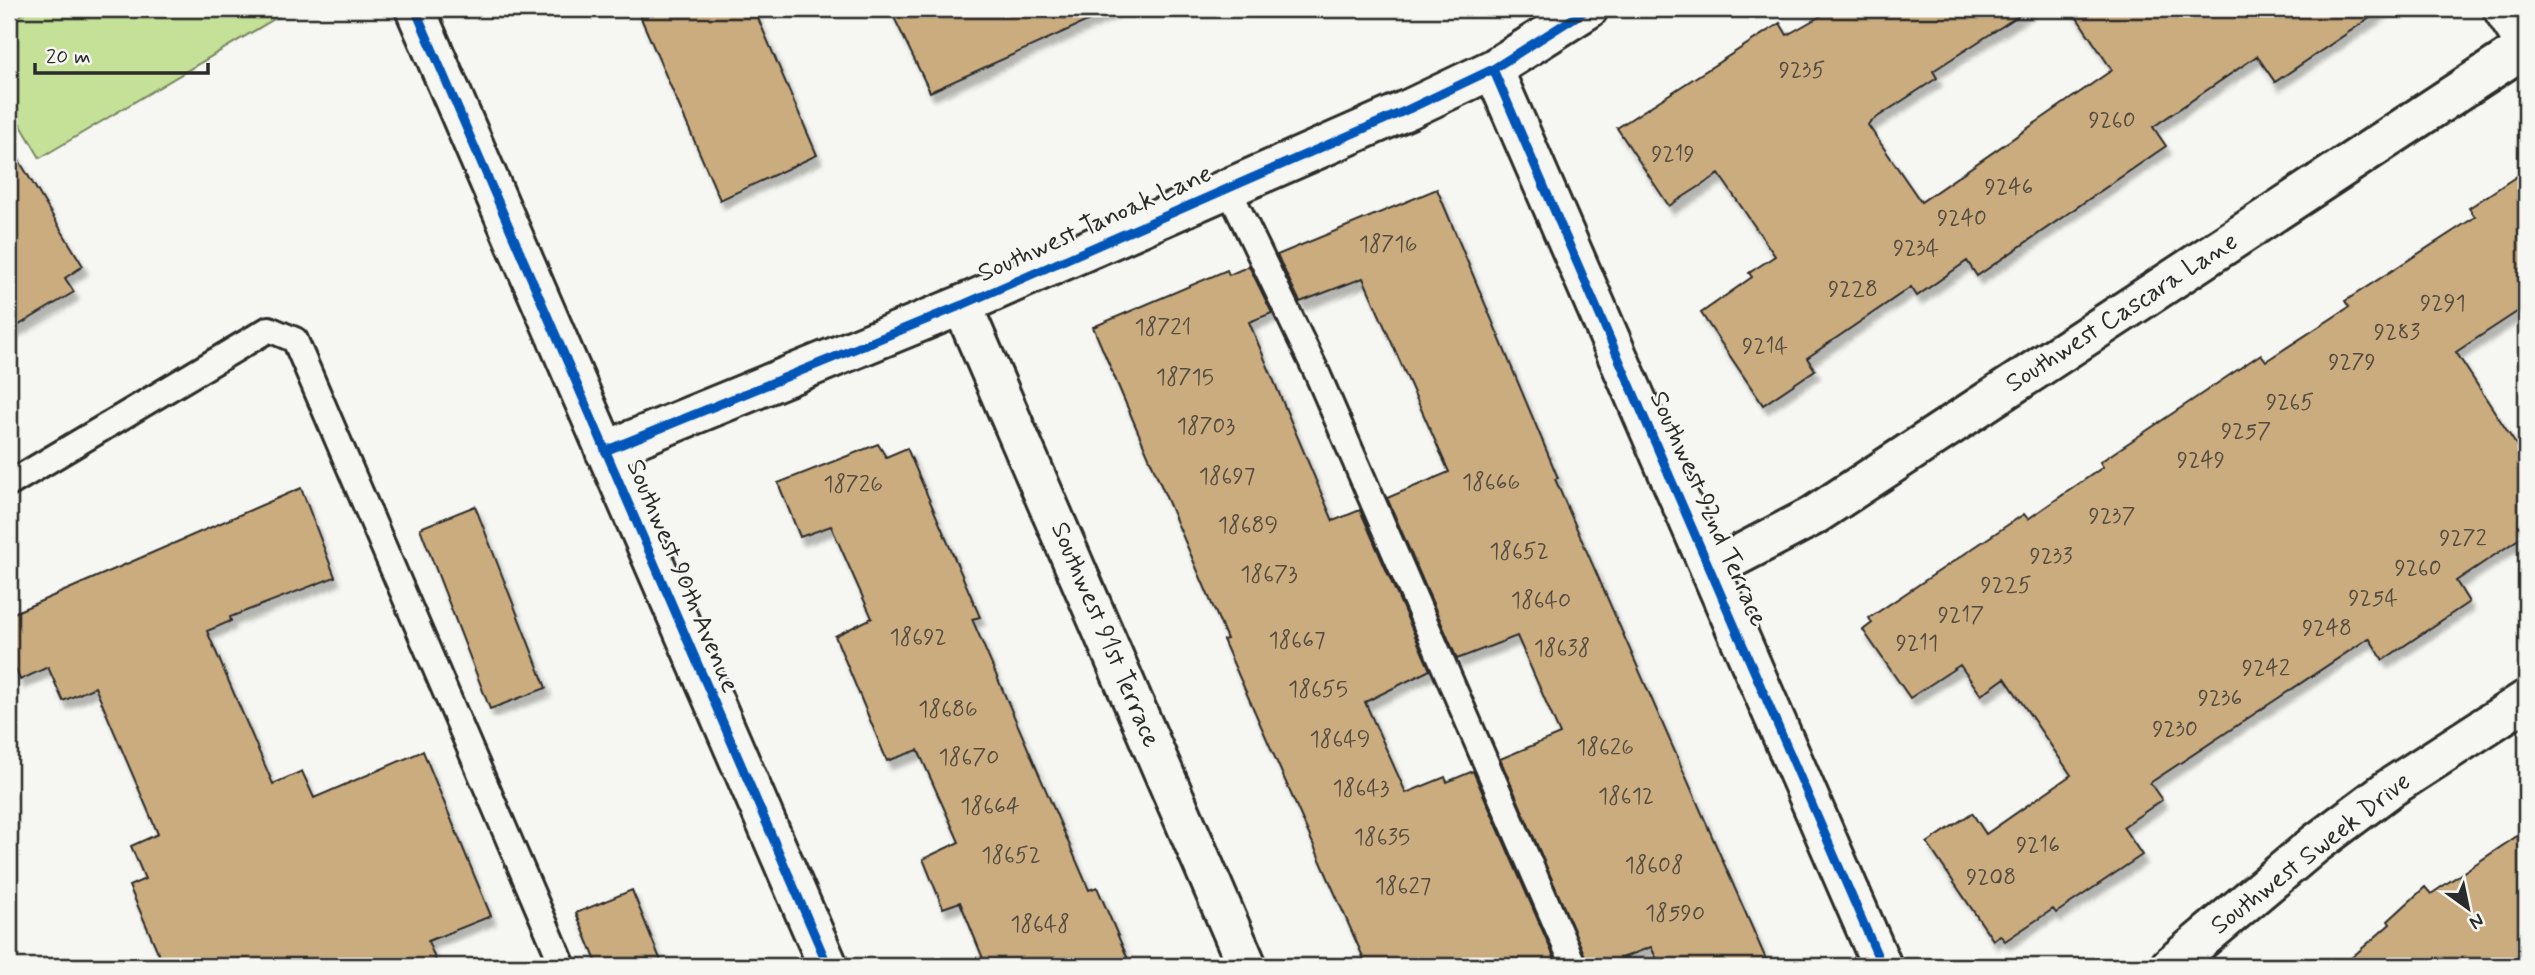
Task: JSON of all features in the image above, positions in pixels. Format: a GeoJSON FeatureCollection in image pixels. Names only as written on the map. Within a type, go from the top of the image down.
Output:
{"type":"FeatureCollection","features":[{"type":"Feature","properties":{"kind":"street","name":"Southwest 90th Avenue"},"geometry":{"type":"LineString","coordinates":[[415,9],[828,966]]}},
{"type":"Feature","properties":{"kind":"street","name":"Southwest Tanoak Lane"},"geometry":{"type":"LineString","coordinates":[[605,451],[962,305],[1493,69],[1588,9]]}},
{"type":"Feature","properties":{"kind":"street"},"geometry":{"type":"LineString","coordinates":[[2502,9],[2526,46]]}},
{"type":"Feature","properties":{"kind":"street","name":"Southwest Cascara Lane"},"geometry":{"type":"LineString","coordinates":[[1712,569],[1813,516],[2526,46]]}},
{"type":"Feature","properties":{"kind":"street","name":"Southwest 92nd Terrace"},"geometry":{"type":"LineString","coordinates":[[1493,69],[1882,966]]}},
{"type":"Feature","properties":{"kind":"street","name":"Southwest 91st Terrace"},"geometry":{"type":"LineString","coordinates":[[962,305],[1247,966]]}},
{"type":"Feature","properties":{"kind":"street","name":"Southwest Sweek Drive"},"geometry":{"type":"LineString","coordinates":[[2170,966],[2315,844],[2389,788],[2526,700]]}},
{"type":"Feature","properties":{"kind":"lane"},"geometry":{"type":"LineString","coordinates":[[1228,188],[1317,373],[1574,966]]}},
{"type":"Feature","properties":{"kind":"lane"},"geometry":{"type":"LineString","coordinates":[[9,484],[269,329],[295,340],[563,966]]}},
{"type":"Feature","properties":{"kind":"green space"},"geometry":{"type":"Polygon","coordinates":[[[31,9],[291,9],[40,158],[9,105],[9,22],[31,9]]]}},
{"type":"Feature","properties":{"kind":"building"},"geometry":{"type":"Polygon","coordinates":[[[637,9],[754,9],[817,155],[720,200],[637,9]]]}},
{"type":"Feature","properties":{"kind":"building"},"geometry":{"type":"Polygon","coordinates":[[[890,9],[1114,9],[930,92],[890,9]]]}},
{"type":"Feature","properties":{"kind":"building"},"geometry":{"type":"Polygon","coordinates":[[[1833,9],[2029,9],[1933,71],[1937,78],[1868,125],[1921,202],[2112,70],[2071,9],[2383,9],[2275,82],[2257,56],[2153,127],[2166,146],[1977,276],[1967,261],[1917,296],[1911,287],[1807,358],[1815,370],[1763,405],[1701,313],[1752,277],[1749,273],[1775,256],[1719,174],[1669,206],[1617,128],[1780,23],[1787,35],[1833,9]]]}},
{"type":"Feature","properties":{"kind":"building"},"geometry":{"type":"Polygon","coordinates":[[[9,144],[83,266],[65,278],[74,292],[9,331],[9,144]]]}},
{"type":"Feature","properties":{"kind":"building"},"geometry":{"type":"Polygon","coordinates":[[[2526,170],[2526,306],[2456,352],[2526,460],[2526,534],[2456,581],[2469,602],[2383,660],[2369,638],[2150,783],[2162,800],[2123,827],[2142,855],[2056,913],[2053,909],[2005,941],[2000,935],[1993,940],[1927,843],[1972,813],[1986,834],[2071,775],[2005,678],[1981,695],[1960,665],[1910,698],[1863,630],[1872,623],[1869,618],[2024,514],[2028,519],[2103,467],[2100,462],[2261,354],[2266,361],[2349,307],[2345,301],[2475,217],[2469,208],[2526,170]]]}},
{"type":"Feature","properties":{"kind":"building"},"geometry":{"type":"Polygon","coordinates":[[[1437,189],[1558,478],[1555,479],[1769,966],[1660,966],[1651,947],[1601,966],[1589,966],[1500,759],[1560,734],[1517,636],[1457,659],[1387,498],[1449,472],[1363,278],[1300,302],[1277,255],[1437,189]]]}},
{"type":"Feature","properties":{"kind":"building"},"geometry":{"type":"Polygon","coordinates":[[[1249,266],[1272,313],[1249,322],[1333,521],[1360,510],[1430,670],[1365,702],[1406,793],[1445,777],[1447,782],[1473,771],[1558,966],[1367,966],[1223,640],[1227,639],[1093,327],[1227,270],[1229,275],[1249,266]]]}},
{"type":"Feature","properties":{"kind":"building"},"geometry":{"type":"Polygon","coordinates":[[[878,444],[886,457],[907,448],[980,617],[972,619],[1089,890],[1097,887],[1131,966],[986,966],[960,902],[943,908],[923,859],[959,842],[918,750],[887,761],[835,636],[872,618],[831,526],[800,537],[778,483],[878,444]]]}},
{"type":"Feature","properties":{"kind":"building"},"geometry":{"type":"Polygon","coordinates":[[[301,488],[335,577],[230,617],[231,621],[207,631],[273,784],[302,771],[314,798],[423,751],[491,916],[428,941],[438,966],[164,966],[129,886],[145,879],[131,846],[158,834],[95,687],[63,701],[48,667],[20,680],[9,653],[9,615],[301,488]]]}},
{"type":"Feature","properties":{"kind":"building"},"geometry":{"type":"Polygon","coordinates":[[[475,506],[546,688],[490,709],[420,528],[475,506]]]}},
{"type":"Feature","properties":{"kind":"building"},"geometry":{"type":"Polygon","coordinates":[[[2526,830],[2526,966],[2342,966],[2390,924],[2388,921],[2425,887],[2431,894],[2526,830]]]}},
{"type":"Feature","properties":{"kind":"building"},"geometry":{"type":"Polygon","coordinates":[[[632,890],[663,966],[598,966],[576,913],[632,890]]]}},
{"type":"Feature","properties":{"kind":"cycle path"},"geometry":{"type":"LineString","coordinates":[[415,9],[828,966]]}},
{"type":"Feature","properties":{"kind":"cycle path"},"geometry":{"type":"LineString","coordinates":[[605,451],[962,305],[1409,109],[1493,69],[1588,9]]}},
{"type":"Feature","properties":{"kind":"cycle path"},"geometry":{"type":"LineString","coordinates":[[1493,69],[1882,966]]}}]}
